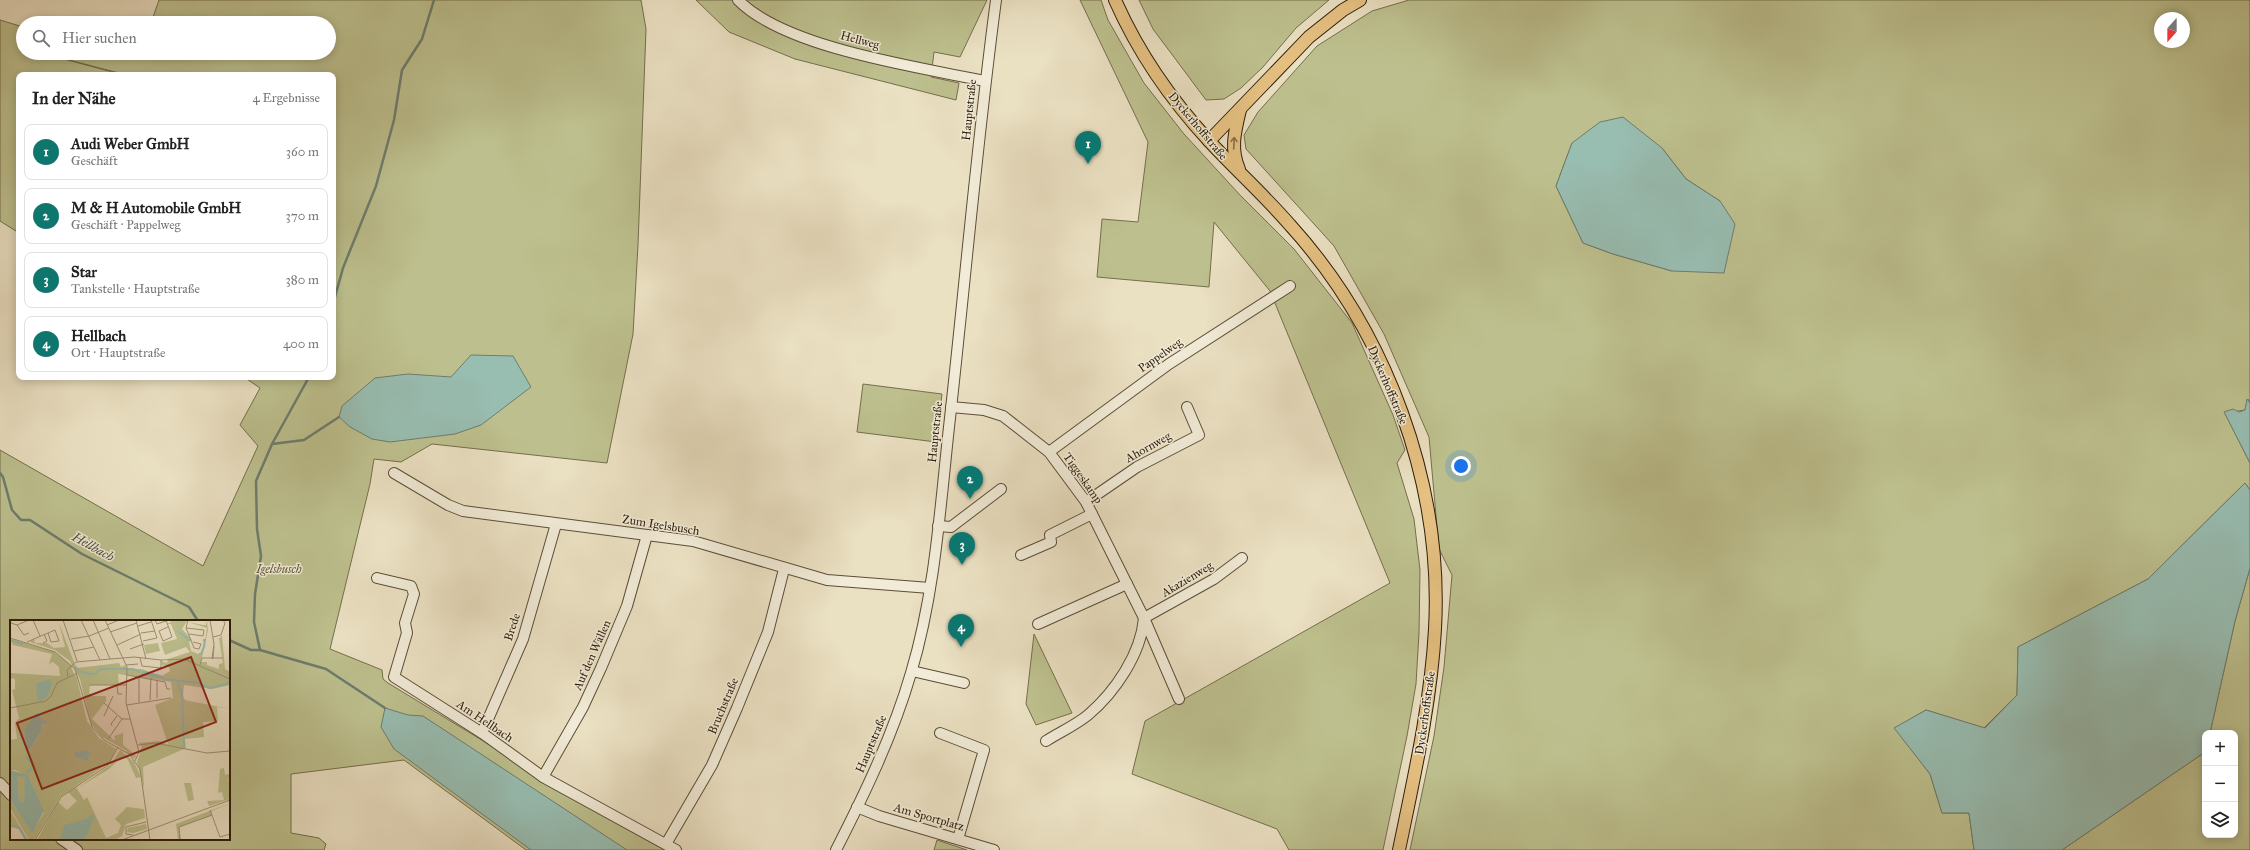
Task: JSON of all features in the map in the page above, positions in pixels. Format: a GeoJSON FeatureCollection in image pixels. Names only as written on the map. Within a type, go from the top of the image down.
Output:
{"type":"FeatureCollection","features":[{"type":"Feature","properties":{"kind":"main road","name":"Dyckerhoffstraße"},"geometry":{"type":"LineString","coordinates":[[1115,0],[1146,58],[1178,104],[1209,141],[1290,225],[1320,260],[1360,323],[1389,381],[1409,436],[1424,489],[1432,543],[1436,588],[1435,628],[1430,685],[1418,758],[1399,850]]}},
{"type":"Feature","properties":{"kind":"main road"},"geometry":{"type":"LineString","coordinates":[[1209,141],[1309,37],[1343,10],[1360,0]]}},
{"type":"Feature","properties":{"kind":"main road"},"geometry":{"type":"LineString","coordinates":[[1240,110],[1234,137],[1234,152],[1241,175]]}},
{"type":"Feature","properties":{"kind":"street","name":"Hellweg"},"geometry":{"type":"LineString","coordinates":[[738,0],[776,27],[820,43],[874,57],[985,81]]}},
{"type":"Feature","properties":{"kind":"street","name":"Hauptstraße"},"geometry":{"type":"LineString","coordinates":[[836,850],[880,760],[899,712],[912,671],[928,608],[951,407],[985,81],[996,0]]}},
{"type":"Feature","properties":{"kind":"street","name":"Pappelweg"},"geometry":{"type":"LineString","coordinates":[[1049,452],[1169,364],[1290,286]]}},
{"type":"Feature","properties":{"kind":"street","name":"Tiggeskamp"},"geometry":{"type":"LineString","coordinates":[[951,407],[984,410],[1003,416],[1049,452],[1086,502],[1144,618],[1179,699]]}},
{"type":"Feature","properties":{"kind":"street","name":"Ahornweg"},"geometry":{"type":"LineString","coordinates":[[1086,502],[1137,467],[1199,434],[1187,407]]}},
{"type":"Feature","properties":{"kind":"street","name":"Zum Igelsbusch"},"geometry":{"type":"LineString","coordinates":[[394,473],[448,505],[463,511],[693,541],[784,569],[827,580],[930,588]]}},
{"type":"Feature","properties":{"kind":"street"},"geometry":{"type":"LineString","coordinates":[[938,526],[951,527],[1001,489]]}},
{"type":"Feature","properties":{"kind":"street"},"geometry":{"type":"LineString","coordinates":[[1021,555],[1051,542],[1050,535],[1092,514]]}},
{"type":"Feature","properties":{"kind":"street","name":"Brede"},"geometry":{"type":"LineString","coordinates":[[482,733],[523,639],[556,524]]}},
{"type":"Feature","properties":{"kind":"street","name":"Auf den Wällen"},"geometry":{"type":"LineString","coordinates":[[543,778],[583,707],[601,668],[627,606],[647,535]]}},
{"type":"Feature","properties":{"kind":"street","name":"Akazienweg"},"geometry":{"type":"LineString","coordinates":[[1144,618],[1203,587],[1242,558]]}},
{"type":"Feature","properties":{"kind":"street","name":"Bruchstraße"},"geometry":{"type":"LineString","coordinates":[[666,844],[712,765],[737,708],[768,632],[784,569]]}},
{"type":"Feature","properties":{"kind":"street","name":"Am Hellbach"},"geometry":{"type":"LineString","coordinates":[[377,578],[411,586],[414,589],[414,594],[405,623],[407,633],[394,677],[482,733],[543,778],[676,850]]}},
{"type":"Feature","properties":{"kind":"street"},"geometry":{"type":"LineString","coordinates":[[1038,624],[1126,584]]}},
{"type":"Feature","properties":{"kind":"street"},"geometry":{"type":"LineString","coordinates":[[1046,741],[1088,715],[1121,677],[1136,652],[1144,618]]}},
{"type":"Feature","properties":{"kind":"street"},"geometry":{"type":"LineString","coordinates":[[912,671],[964,683]]}},
{"type":"Feature","properties":{"kind":"street"},"geometry":{"type":"LineString","coordinates":[[940,733],[984,750],[958,839]]}},
{"type":"Feature","properties":{"kind":"street"},"geometry":{"type":"LineString","coordinates":[[0,783],[10,794]]}},
{"type":"Feature","properties":{"kind":"street","name":"Am Sportplatz"},"geometry":{"type":"LineString","coordinates":[[857,807],[879,816],[994,850]]}},
{"type":"Feature","properties":{"kind":"street"},"geometry":{"type":"LineString","coordinates":[[62,840],[77,850]]}},
{"type":"Feature","properties":{"kind":"green space","name":"Igelsbusch"},"geometry":{"type":"Polygon","coordinates":[[[159,0],[641,0],[646,29],[638,245],[633,334],[607,463],[432,444],[401,462],[374,459],[370,484],[330,649],[382,670],[383,679],[388,683],[480,739],[543,780],[670,850],[526,850],[404,760],[291,774],[291,833],[319,838],[326,844],[324,850],[0,850],[0,450],[203,566],[258,446],[240,425],[260,388],[248,380],[336,380],[336,72],[115,72],[69,60],[336,60],[336,16],[153,16],[159,0]]]}},
{"type":"Feature","properties":{"kind":"green space"},"geometry":{"type":"Polygon","coordinates":[[[696,0],[987,0],[960,57],[934,52],[931,77],[959,83],[956,100],[795,59],[729,32],[696,0]]]}},
{"type":"Feature","properties":{"kind":"green space"},"geometry":{"type":"Polygon","coordinates":[[[1080,0],[1101,0],[1108,20],[1144,83],[1184,134],[1240,195],[1294,249],[1352,323],[1393,415],[1405,450],[1397,463],[1414,519],[1420,570],[1419,633],[1416,684],[1407,736],[1383,850],[1289,850],[1277,829],[1132,774],[1145,721],[1390,583],[1270,291],[1214,222],[1209,287],[1097,277],[1102,219],[1138,222],[1148,142],[1080,0]]]}},
{"type":"Feature","properties":{"kind":"green space"},"geometry":{"type":"Polygon","coordinates":[[[1139,0],[1329,0],[1296,28],[1263,67],[1241,88],[1224,99],[1206,100],[1153,29],[1139,0]]]}},
{"type":"Feature","properties":{"kind":"green space"},"geometry":{"type":"Polygon","coordinates":[[[1409,0],[2250,0],[2250,403],[2248,399],[2245,410],[2225,413],[2250,463],[2250,490],[2245,483],[2148,579],[2018,647],[2017,695],[1984,728],[1926,710],[1895,728],[1930,774],[1942,813],[1969,813],[1974,850],[1410,850],[1434,736],[1444,667],[1452,575],[1439,549],[1429,437],[1384,334],[1334,246],[1246,149],[1244,135],[1258,112],[1317,46],[1372,11],[1409,0]],[[1572,143],[1556,186],[1583,243],[1613,254],[1672,271],[1720,201],[1686,179],[1662,148],[1572,143]]]}},
{"type":"Feature","properties":{"kind":"green space"},"geometry":{"type":"Polygon","coordinates":[[[0,20],[16,25],[16,60],[68,60],[112,72],[16,72],[16,231],[0,221],[0,20]]]}},
{"type":"Feature","properties":{"kind":"green space"},"geometry":{"type":"Polygon","coordinates":[[[863,384],[942,394],[936,442],[857,432],[863,384]]]}},
{"type":"Feature","properties":{"kind":"green space"},"geometry":{"type":"Polygon","coordinates":[[[2250,568],[2250,850],[2062,850],[2202,754],[2202,838],[2238,838],[2238,730],[2211,730],[2235,621],[2250,568]]]}},
{"type":"Feature","properties":{"kind":"green space"},"geometry":{"type":"Polygon","coordinates":[[[1034,634],[1072,713],[1036,725],[1026,704],[1034,634]]]}},
{"type":"Feature","properties":{"kind":"green space"},"geometry":{"type":"Polygon","coordinates":[[[937,840],[967,850],[934,850],[937,840]]]}},
{"type":"Feature","properties":{"kind":"water"},"geometry":{"type":"Polygon","coordinates":[[[1623,117],[1662,148],[1686,179],[1720,201],[1735,224],[1724,273],[1672,271],[1613,254],[1583,243],[1556,186],[1572,143],[1600,122],[1623,117]]]}},
{"type":"Feature","properties":{"kind":"water"},"geometry":{"type":"Polygon","coordinates":[[[471,355],[513,356],[531,387],[481,425],[455,434],[390,442],[372,439],[350,427],[339,417],[342,406],[375,378],[408,374],[451,377],[471,355]]]}},
{"type":"Feature","properties":{"kind":"water"},"geometry":{"type":"Polygon","coordinates":[[[2247,399],[2250,403],[2250,463],[2224,412],[2233,409],[2239,412],[2245,410],[2247,399]]]}},
{"type":"Feature","properties":{"kind":"water"},"geometry":{"type":"Polygon","coordinates":[[[2245,483],[2250,490],[2250,568],[2235,621],[2211,730],[2202,730],[2202,754],[2062,850],[1974,850],[1969,813],[1942,813],[1930,774],[1894,728],[1926,710],[1985,728],[2017,695],[2018,647],[2148,579],[2245,483]]]}},
{"type":"Feature","properties":{"kind":"water"},"geometry":{"type":"Polygon","coordinates":[[[385,708],[408,715],[423,716],[627,850],[531,850],[394,749],[381,727],[385,708]]]}},
{"type":"Feature","properties":{"kind":"waterway"},"geometry":{"type":"LineString","coordinates":[[336,293],[343,268],[376,186],[394,120],[402,70],[422,39],[434,0]]}},
{"type":"Feature","properties":{"kind":"waterway"},"geometry":{"type":"LineString","coordinates":[[260,650],[254,622],[255,594],[261,556],[257,529],[256,481],[272,444],[307,380]]}},
{"type":"Feature","properties":{"kind":"waterway"},"geometry":{"type":"LineString","coordinates":[[272,444],[304,440],[339,417]]}},
{"type":"Feature","properties":{"kind":"waterway","name":"Hellbach"},"geometry":{"type":"LineString","coordinates":[[0,473],[3,477],[12,510],[21,520],[30,520],[82,554],[189,607],[197,620]]}},
{"type":"Feature","properties":{"kind":"waterway","name":"Hellbach"},"geometry":{"type":"LineString","coordinates":[[230,640],[251,650],[260,650],[326,669],[385,708]]}},
{"type":"Feature","properties":{"kind":"place","name":"Audi Weber GmbH"},"geometry":{"type":"Point","coordinates":[1088,164]}},
{"type":"Feature","properties":{"kind":"place","name":"M & H Automobile GmbH"},"geometry":{"type":"Point","coordinates":[970,499]}},
{"type":"Feature","properties":{"kind":"place","name":"Star"},"geometry":{"type":"Point","coordinates":[962,565]}},
{"type":"Feature","properties":{"kind":"place","name":"Hellbach"},"geometry":{"type":"Point","coordinates":[961,647]}}]}
